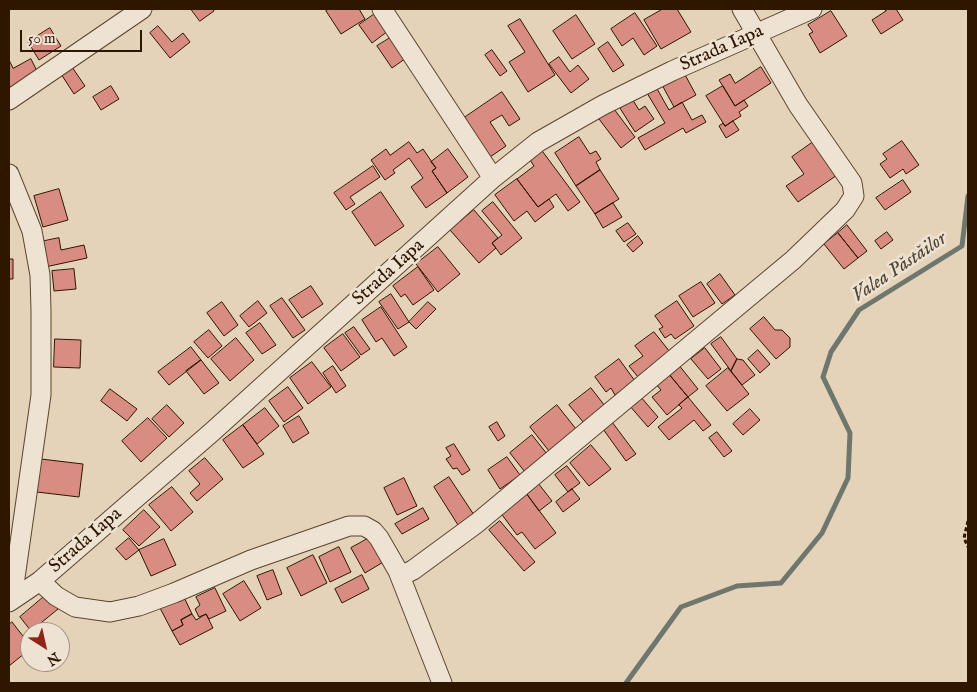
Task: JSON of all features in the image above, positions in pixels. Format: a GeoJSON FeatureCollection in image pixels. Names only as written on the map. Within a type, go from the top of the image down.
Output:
{"type":"FeatureCollection","features":[{"type":"Feature","properties":{"kind":"street"},"geometry":{"type":"LineString","coordinates":[[9,100],[142,9]]}},
{"type":"Feature","properties":{"kind":"street"},"geometry":{"type":"LineString","coordinates":[[382,9],[492,178]]}},
{"type":"Feature","properties":{"kind":"street"},"geometry":{"type":"LineString","coordinates":[[398,571],[405,574],[413,570],[477,523],[793,260],[845,210],[854,196],[852,183],[798,105],[742,9]]}},
{"type":"Feature","properties":{"kind":"street","name":"Strada Iapa"},"geometry":{"type":"LineString","coordinates":[[10,600],[40,581],[212,432],[492,178],[538,142],[603,105],[672,71],[812,9]]}},
{"type":"Feature","properties":{"kind":"street"},"geometry":{"type":"LineString","coordinates":[[9,174],[32,231],[40,275],[41,312],[41,395],[10,600]]}},
{"type":"Feature","properties":{"kind":"street"},"geometry":{"type":"LineString","coordinates":[[40,581],[56,596],[75,607],[110,612],[139,606],[250,560],[349,526],[364,526],[373,531],[379,538],[398,571],[442,683]]}},
{"type":"Feature","properties":{"kind":"path"},"geometry":{"type":"LineString","coordinates":[[968,522],[964,538],[968,547]]}},
{"type":"Feature","properties":{"kind":"building"},"geometry":{"type":"Polygon","coordinates":[[[191,9],[213,9],[214,11],[200,21],[191,9]]]}},
{"type":"Feature","properties":{"kind":"building"},"geometry":{"type":"Polygon","coordinates":[[[329,9],[359,9],[365,19],[341,34],[326,11],[329,9]]]}},
{"type":"Feature","properties":{"kind":"building"},"geometry":{"type":"Polygon","coordinates":[[[663,9],[677,9],[691,32],[661,49],[644,20],[663,9]]]}},
{"type":"Feature","properties":{"kind":"building"},"geometry":{"type":"Polygon","coordinates":[[[884,9],[896,9],[903,20],[881,34],[872,20],[886,11],[884,9]]]}},
{"type":"Feature","properties":{"kind":"building"},"geometry":{"type":"Polygon","coordinates":[[[831,11],[847,36],[820,53],[809,34],[813,32],[808,25],[831,11]]]}},
{"type":"Feature","properties":{"kind":"building"},"geometry":{"type":"Polygon","coordinates":[[[376,13],[388,31],[372,43],[359,25],[376,13]]]}},
{"type":"Feature","properties":{"kind":"building"},"geometry":{"type":"Polygon","coordinates":[[[635,13],[657,46],[644,55],[633,38],[622,46],[611,29],[635,13]]]}},
{"type":"Feature","properties":{"kind":"building"},"geometry":{"type":"Polygon","coordinates":[[[576,15],[595,44],[572,59],[553,31],[576,15]]]}},
{"type":"Feature","properties":{"kind":"building"},"geometry":{"type":"Polygon","coordinates":[[[520,19],[555,75],[528,92],[509,62],[525,52],[508,26],[520,19]]]}},
{"type":"Feature","properties":{"kind":"building"},"geometry":{"type":"Polygon","coordinates":[[[158,26],[172,42],[183,33],[190,42],[170,58],[150,33],[158,26]]]}},
{"type":"Feature","properties":{"kind":"building"},"geometry":{"type":"Polygon","coordinates":[[[50,28],[61,46],[39,60],[28,42],[50,28]]]}},
{"type":"Feature","properties":{"kind":"building"},"geometry":{"type":"Polygon","coordinates":[[[395,35],[409,56],[392,68],[377,46],[395,35]]]}},
{"type":"Feature","properties":{"kind":"building"},"geometry":{"type":"Polygon","coordinates":[[[608,42],[624,65],[613,72],[598,49],[608,42]]]}},
{"type":"Feature","properties":{"kind":"building"},"geometry":{"type":"Polygon","coordinates":[[[492,50],[507,71],[500,76],[485,55],[492,50]]]}},
{"type":"Feature","properties":{"kind":"building"},"geometry":{"type":"Polygon","coordinates":[[[559,57],[570,72],[578,65],[589,79],[571,93],[549,64],[559,57]]]}},
{"type":"Feature","properties":{"kind":"building"},"geometry":{"type":"Polygon","coordinates":[[[31,59],[38,73],[9,88],[9,60],[13,68],[31,59]]]}},
{"type":"Feature","properties":{"kind":"building"},"geometry":{"type":"Polygon","coordinates":[[[72,67],[85,86],[74,94],[61,74],[72,67]]]}},
{"type":"Feature","properties":{"kind":"building"},"geometry":{"type":"Polygon","coordinates":[[[761,67],[771,83],[735,106],[719,80],[730,74],[735,83],[761,67]]]}},
{"type":"Feature","properties":{"kind":"building"},"geometry":{"type":"Polygon","coordinates":[[[683,71],[696,95],[674,107],[661,83],[683,71]]]}},
{"type":"Feature","properties":{"kind":"building"},"geometry":{"type":"Polygon","coordinates":[[[111,86],[119,99],[101,110],[93,97],[111,86]]]}},
{"type":"Feature","properties":{"kind":"building"},"geometry":{"type":"Polygon","coordinates":[[[723,86],[735,106],[744,100],[748,106],[739,112],[741,116],[725,126],[706,96],[723,86]]]}},
{"type":"Feature","properties":{"kind":"building"},"geometry":{"type":"Polygon","coordinates":[[[656,87],[669,110],[682,102],[692,120],[702,115],[706,122],[686,133],[683,128],[645,150],[638,138],[665,123],[647,93],[656,87]]]}},
{"type":"Feature","properties":{"kind":"building"},"geometry":{"type":"Polygon","coordinates":[[[502,92],[520,119],[509,126],[502,115],[490,122],[506,146],[490,157],[464,118],[502,92]]]}},
{"type":"Feature","properties":{"kind":"building"},"geometry":{"type":"Polygon","coordinates":[[[631,97],[639,110],[645,106],[654,119],[635,132],[618,105],[631,97]]]}},
{"type":"Feature","properties":{"kind":"building"},"geometry":{"type":"Polygon","coordinates":[[[614,109],[635,137],[621,148],[599,119],[614,109]]]}},
{"type":"Feature","properties":{"kind":"building"},"geometry":{"type":"Polygon","coordinates":[[[733,121],[739,130],[726,138],[719,126],[723,123],[725,126],[733,121]]]}},
{"type":"Feature","properties":{"kind":"building"},"geometry":{"type":"Polygon","coordinates":[[[579,137],[590,154],[596,151],[601,159],[596,162],[600,170],[576,186],[555,153],[579,137]]]}},
{"type":"Feature","properties":{"kind":"building"},"geometry":{"type":"Polygon","coordinates":[[[816,140],[840,173],[798,202],[786,186],[804,174],[792,157],[816,140]]]}},
{"type":"Feature","properties":{"kind":"building"},"geometry":{"type":"Polygon","coordinates":[[[902,141],[919,165],[906,174],[903,169],[890,178],[880,164],[887,159],[883,154],[902,141]]]}},
{"type":"Feature","properties":{"kind":"building"},"geometry":{"type":"Polygon","coordinates":[[[409,142],[417,153],[423,149],[436,168],[432,171],[447,193],[426,208],[411,187],[423,178],[409,158],[393,170],[395,173],[385,180],[371,160],[386,149],[390,155],[409,142]]]}},
{"type":"Feature","properties":{"kind":"building"},"geometry":{"type":"Polygon","coordinates":[[[540,148],[580,202],[568,211],[556,194],[538,207],[517,179],[534,166],[528,157],[540,148]]]}},
{"type":"Feature","properties":{"kind":"building"},"geometry":{"type":"Polygon","coordinates":[[[448,149],[468,177],[447,193],[432,171],[436,168],[431,162],[448,149]]]}},
{"type":"Feature","properties":{"kind":"building"},"geometry":{"type":"Polygon","coordinates":[[[373,166],[380,177],[350,197],[355,204],[346,210],[334,193],[373,166]]]}},
{"type":"Feature","properties":{"kind":"building"},"geometry":{"type":"Polygon","coordinates":[[[600,170],[619,199],[595,214],[576,186],[600,170]]]}},
{"type":"Feature","properties":{"kind":"building"},"geometry":{"type":"Polygon","coordinates":[[[517,179],[538,207],[549,199],[554,207],[535,222],[527,211],[514,221],[495,195],[517,179]]]}},
{"type":"Feature","properties":{"kind":"building"},"geometry":{"type":"Polygon","coordinates":[[[903,180],[911,192],[885,210],[876,198],[903,180]]]}},
{"type":"Feature","properties":{"kind":"building"},"geometry":{"type":"Polygon","coordinates":[[[59,189],[68,220],[43,227],[34,196],[59,189]]]}},
{"type":"Feature","properties":{"kind":"building"},"geometry":{"type":"Polygon","coordinates":[[[381,192],[404,226],[375,246],[352,212],[381,192]]]}},
{"type":"Feature","properties":{"kind":"building"},"geometry":{"type":"Polygon","coordinates":[[[493,202],[522,238],[501,255],[492,243],[502,235],[482,211],[493,202]]]}},
{"type":"Feature","properties":{"kind":"building"},"geometry":{"type":"Polygon","coordinates":[[[613,203],[622,217],[603,228],[595,214],[613,203]]]}},
{"type":"Feature","properties":{"kind":"building"},"geometry":{"type":"Polygon","coordinates":[[[474,210],[498,238],[492,243],[496,248],[479,263],[450,230],[474,210]]]}},
{"type":"Feature","properties":{"kind":"building"},"geometry":{"type":"Polygon","coordinates":[[[628,223],[636,234],[624,242],[616,231],[628,223]]]}},
{"type":"Feature","properties":{"kind":"building"},"geometry":{"type":"Polygon","coordinates":[[[847,225],[867,251],[858,258],[838,233],[847,225]]]}},
{"type":"Feature","properties":{"kind":"building"},"geometry":{"type":"Polygon","coordinates":[[[887,232],[893,240],[881,249],[875,241],[887,232]]]}},
{"type":"Feature","properties":{"kind":"building"},"geometry":{"type":"Polygon","coordinates":[[[838,233],[858,258],[844,269],[824,244],[838,233]]]}},
{"type":"Feature","properties":{"kind":"building"},"geometry":{"type":"Polygon","coordinates":[[[638,236],[643,243],[633,252],[627,245],[638,236]]]}},
{"type":"Feature","properties":{"kind":"building"},"geometry":{"type":"Polygon","coordinates":[[[59,238],[61,250],[84,245],[87,258],[45,267],[40,242],[59,238]]]}},
{"type":"Feature","properties":{"kind":"building"},"geometry":{"type":"Polygon","coordinates":[[[438,247],[460,274],[438,292],[416,264],[438,247]]]}},
{"type":"Feature","properties":{"kind":"building"},"geometry":{"type":"Polygon","coordinates":[[[9,259],[13,259],[13,279],[9,279],[9,259]]]}},
{"type":"Feature","properties":{"kind":"building"},"geometry":{"type":"Polygon","coordinates":[[[418,267],[434,290],[413,305],[405,294],[401,297],[393,286],[418,267]]]}},
{"type":"Feature","properties":{"kind":"building"},"geometry":{"type":"Polygon","coordinates":[[[74,269],[76,289],[54,291],[52,271],[74,269]]]}},
{"type":"Feature","properties":{"kind":"building"},"geometry":{"type":"Polygon","coordinates":[[[720,274],[735,295],[722,304],[707,284],[720,274]]]}},
{"type":"Feature","properties":{"kind":"building"},"geometry":{"type":"Polygon","coordinates":[[[701,282],[715,303],[693,317],[679,296],[701,282]]]}},
{"type":"Feature","properties":{"kind":"building"},"geometry":{"type":"Polygon","coordinates":[[[311,286],[323,304],[302,318],[289,300],[311,286]]]}},
{"type":"Feature","properties":{"kind":"building"},"geometry":{"type":"Polygon","coordinates":[[[391,294],[409,322],[398,329],[379,302],[391,294]]]}},
{"type":"Feature","properties":{"kind":"building"},"geometry":{"type":"Polygon","coordinates":[[[282,298],[305,330],[293,338],[270,306],[282,298]]]}},
{"type":"Feature","properties":{"kind":"building"},"geometry":{"type":"Polygon","coordinates":[[[258,301],[267,313],[249,327],[240,316],[258,301]]]}},
{"type":"Feature","properties":{"kind":"building"},"geometry":{"type":"Polygon","coordinates":[[[677,301],[694,326],[675,339],[671,334],[665,338],[659,329],[663,327],[655,316],[677,301]]]}},
{"type":"Feature","properties":{"kind":"building"},"geometry":{"type":"Polygon","coordinates":[[[222,302],[238,325],[224,336],[207,313],[222,302]]]}},
{"type":"Feature","properties":{"kind":"building"},"geometry":{"type":"Polygon","coordinates":[[[428,302],[436,309],[416,329],[409,322],[428,302]]]}},
{"type":"Feature","properties":{"kind":"building"},"geometry":{"type":"Polygon","coordinates":[[[381,307],[407,347],[394,356],[382,338],[376,342],[362,320],[381,307]]]}},
{"type":"Feature","properties":{"kind":"building"},"geometry":{"type":"Polygon","coordinates":[[[764,317],[775,330],[782,330],[790,338],[790,347],[776,359],[750,329],[764,317]]]}},
{"type":"Feature","properties":{"kind":"building"},"geometry":{"type":"Polygon","coordinates":[[[260,323],[276,345],[262,354],[246,333],[260,323]]]}},
{"type":"Feature","properties":{"kind":"building"},"geometry":{"type":"Polygon","coordinates":[[[354,327],[370,349],[361,355],[345,333],[354,327]]]}},
{"type":"Feature","properties":{"kind":"building"},"geometry":{"type":"Polygon","coordinates":[[[209,330],[222,346],[208,358],[194,342],[209,330]]]}},
{"type":"Feature","properties":{"kind":"building"},"geometry":{"type":"Polygon","coordinates":[[[654,332],[670,352],[638,377],[629,366],[643,356],[635,346],[654,332]]]}},
{"type":"Feature","properties":{"kind":"building"},"geometry":{"type":"Polygon","coordinates":[[[343,334],[360,357],[341,371],[324,348],[343,334]]]}},
{"type":"Feature","properties":{"kind":"building"},"geometry":{"type":"Polygon","coordinates":[[[721,337],[737,359],[731,371],[711,344],[721,337]]]}},
{"type":"Feature","properties":{"kind":"building"},"geometry":{"type":"Polygon","coordinates":[[[236,338],[254,360],[230,381],[211,359],[236,338]]]}},
{"type":"Feature","properties":{"kind":"building"},"geometry":{"type":"Polygon","coordinates":[[[55,339],[81,340],[80,368],[54,367],[55,339]]]}},
{"type":"Feature","properties":{"kind":"building"},"geometry":{"type":"Polygon","coordinates":[[[191,347],[201,360],[169,385],[158,372],[191,347]]]}},
{"type":"Feature","properties":{"kind":"building"},"geometry":{"type":"Polygon","coordinates":[[[705,348],[721,369],[708,379],[691,359],[705,348]]]}},
{"type":"Feature","properties":{"kind":"building"},"geometry":{"type":"Polygon","coordinates":[[[758,350],[770,364],[760,373],[748,359],[758,350]]]}},
{"type":"Feature","properties":{"kind":"building"},"geometry":{"type":"Polygon","coordinates":[[[619,359],[635,381],[615,395],[611,388],[606,392],[595,377],[619,359]]]}},
{"type":"Feature","properties":{"kind":"building"},"geometry":{"type":"Polygon","coordinates":[[[737,359],[743,360],[755,375],[742,385],[731,371],[737,359]]]}},
{"type":"Feature","properties":{"kind":"building"},"geometry":{"type":"Polygon","coordinates":[[[201,360],[219,383],[204,394],[186,371],[201,360]]]}},
{"type":"Feature","properties":{"kind":"building"},"geometry":{"type":"Polygon","coordinates":[[[312,362],[331,387],[308,404],[290,378],[312,362]]]}},
{"type":"Feature","properties":{"kind":"building"},"geometry":{"type":"Polygon","coordinates":[[[678,364],[698,389],[688,397],[668,373],[678,364]]]}},
{"type":"Feature","properties":{"kind":"building"},"geometry":{"type":"Polygon","coordinates":[[[333,366],[346,386],[336,393],[323,373],[333,366]]]}},
{"type":"Feature","properties":{"kind":"building"},"geometry":{"type":"Polygon","coordinates":[[[728,368],[749,394],[727,411],[706,386],[728,368]]]}},
{"type":"Feature","properties":{"kind":"building"},"geometry":{"type":"Polygon","coordinates":[[[668,373],[688,397],[667,415],[652,397],[661,390],[655,383],[668,373]]]}},
{"type":"Feature","properties":{"kind":"building"},"geometry":{"type":"Polygon","coordinates":[[[288,387],[303,408],[284,422],[269,401],[288,387]]]}},
{"type":"Feature","properties":{"kind":"building"},"geometry":{"type":"Polygon","coordinates":[[[591,388],[605,406],[584,423],[569,405],[591,388]]]}},
{"type":"Feature","properties":{"kind":"building"},"geometry":{"type":"Polygon","coordinates":[[[110,389],[137,409],[127,421],[101,401],[110,389]]]}},
{"type":"Feature","properties":{"kind":"building"},"geometry":{"type":"Polygon","coordinates":[[[640,396],[658,417],[648,427],[629,405],[640,396]]]}},
{"type":"Feature","properties":{"kind":"building"},"geometry":{"type":"Polygon","coordinates":[[[688,397],[711,425],[703,431],[694,420],[669,440],[658,427],[682,408],[679,405],[688,397]]]}},
{"type":"Feature","properties":{"kind":"building"},"geometry":{"type":"Polygon","coordinates":[[[167,405],[184,423],[169,437],[152,419],[167,405]]]}},
{"type":"Feature","properties":{"kind":"building"},"geometry":{"type":"Polygon","coordinates":[[[557,405],[576,429],[549,451],[530,427],[557,405]]]}},
{"type":"Feature","properties":{"kind":"building"},"geometry":{"type":"Polygon","coordinates":[[[265,408],[279,426],[257,444],[243,425],[265,408]]]}},
{"type":"Feature","properties":{"kind":"building"},"geometry":{"type":"Polygon","coordinates":[[[750,409],[760,420],[743,435],[733,424],[750,409]]]}},
{"type":"Feature","properties":{"kind":"building"},"geometry":{"type":"Polygon","coordinates":[[[299,416],[309,433],[293,443],[283,426],[299,416]]]}},
{"type":"Feature","properties":{"kind":"building"},"geometry":{"type":"Polygon","coordinates":[[[148,418],[167,438],[141,462],[122,441],[148,418]]]}},
{"type":"Feature","properties":{"kind":"building"},"geometry":{"type":"Polygon","coordinates":[[[497,422],[505,436],[498,441],[489,427],[497,422]]]}},
{"type":"Feature","properties":{"kind":"building"},"geometry":{"type":"Polygon","coordinates":[[[612,422],[636,454],[626,461],[603,429],[612,422]]]}},
{"type":"Feature","properties":{"kind":"building"},"geometry":{"type":"Polygon","coordinates":[[[243,425],[264,454],[243,468],[223,440],[243,425]]]}},
{"type":"Feature","properties":{"kind":"building"},"geometry":{"type":"Polygon","coordinates":[[[717,432],[732,451],[724,457],[709,438],[717,432]]]}},
{"type":"Feature","properties":{"kind":"building"},"geometry":{"type":"Polygon","coordinates":[[[532,435],[547,454],[525,472],[510,453],[532,435]]]}},
{"type":"Feature","properties":{"kind":"building"},"geometry":{"type":"Polygon","coordinates":[[[454,444],[470,470],[462,475],[457,468],[453,469],[446,459],[451,456],[446,448],[454,444]]]}},
{"type":"Feature","properties":{"kind":"building"},"geometry":{"type":"Polygon","coordinates":[[[591,445],[611,469],[589,486],[570,463],[591,445]]]}},
{"type":"Feature","properties":{"kind":"building"},"geometry":{"type":"Polygon","coordinates":[[[507,457],[520,475],[500,489],[488,470],[507,457]]]}},
{"type":"Feature","properties":{"kind":"building"},"geometry":{"type":"Polygon","coordinates":[[[205,458],[223,479],[197,501],[190,493],[200,484],[189,471],[205,458]]]}},
{"type":"Feature","properties":{"kind":"building"},"geometry":{"type":"Polygon","coordinates":[[[41,459],[83,464],[79,497],[37,492],[41,459]]]}},
{"type":"Feature","properties":{"kind":"building"},"geometry":{"type":"Polygon","coordinates":[[[567,466],[580,483],[568,492],[555,475],[567,466]]]}},
{"type":"Feature","properties":{"kind":"building"},"geometry":{"type":"Polygon","coordinates":[[[449,477],[474,515],[458,525],[434,487],[449,477]]]}},
{"type":"Feature","properties":{"kind":"building"},"geometry":{"type":"Polygon","coordinates":[[[404,478],[417,506],[397,515],[384,488],[404,478]]]}},
{"type":"Feature","properties":{"kind":"building"},"geometry":{"type":"Polygon","coordinates":[[[538,483],[552,501],[539,511],[526,493],[538,483]]]}},
{"type":"Feature","properties":{"kind":"building"},"geometry":{"type":"Polygon","coordinates":[[[172,487],[193,512],[171,531],[149,505],[172,487]]]}},
{"type":"Feature","properties":{"kind":"building"},"geometry":{"type":"Polygon","coordinates":[[[572,489],[580,499],[563,512],[556,502],[572,489]]]}},
{"type":"Feature","properties":{"kind":"building"},"geometry":{"type":"Polygon","coordinates":[[[526,493],[556,533],[535,549],[522,532],[517,535],[500,512],[526,493]]]}},
{"type":"Feature","properties":{"kind":"building"},"geometry":{"type":"Polygon","coordinates":[[[423,508],[429,519],[402,534],[395,524],[423,508]]]}},
{"type":"Feature","properties":{"kind":"building"},"geometry":{"type":"Polygon","coordinates":[[[144,510],[160,527],[139,546],[123,530],[144,510]]]}},
{"type":"Feature","properties":{"kind":"building"},"geometry":{"type":"Polygon","coordinates":[[[500,521],[535,562],[524,571],[489,530],[500,521]]]}},
{"type":"Feature","properties":{"kind":"building"},"geometry":{"type":"Polygon","coordinates":[[[371,537],[385,561],[365,573],[351,548],[371,537]]]}},
{"type":"Feature","properties":{"kind":"building"},"geometry":{"type":"Polygon","coordinates":[[[129,538],[139,550],[126,560],[116,549],[129,538]]]}},
{"type":"Feature","properties":{"kind":"building"},"geometry":{"type":"Polygon","coordinates":[[[164,539],[176,565],[151,576],[139,550],[164,539]]]}},
{"type":"Feature","properties":{"kind":"building"},"geometry":{"type":"Polygon","coordinates":[[[339,547],[351,572],[330,582],[319,557],[339,547]]]}},
{"type":"Feature","properties":{"kind":"building"},"geometry":{"type":"Polygon","coordinates":[[[313,555],[327,583],[301,596],[287,568],[313,555]]]}},
{"type":"Feature","properties":{"kind":"building"},"geometry":{"type":"Polygon","coordinates":[[[273,570],[282,594],[267,600],[257,576],[273,570]]]}},
{"type":"Feature","properties":{"kind":"building"},"geometry":{"type":"Polygon","coordinates":[[[362,575],[369,589],[342,603],[335,589],[362,575]]]}},
{"type":"Feature","properties":{"kind":"building"},"geometry":{"type":"Polygon","coordinates":[[[244,581],[261,608],[240,621],[223,594],[244,581]]]}},
{"type":"Feature","properties":{"kind":"building"},"geometry":{"type":"Polygon","coordinates":[[[215,588],[226,611],[209,619],[206,614],[199,617],[195,609],[200,605],[196,597],[215,588]]]}},
{"type":"Feature","properties":{"kind":"building"},"geometry":{"type":"Polygon","coordinates":[[[46,595],[58,609],[42,622],[24,622],[20,617],[46,595]]]}},
{"type":"Feature","properties":{"kind":"building"},"geometry":{"type":"Polygon","coordinates":[[[183,595],[192,614],[181,620],[183,625],[172,631],[160,608],[183,595]]]}},
{"type":"Feature","properties":{"kind":"building"},"geometry":{"type":"Polygon","coordinates":[[[192,614],[196,620],[206,614],[213,628],[180,645],[172,631],[183,625],[181,620],[192,614]]]}},
{"type":"Feature","properties":{"kind":"building"},"geometry":{"type":"Polygon","coordinates":[[[12,622],[20,632],[20,657],[9,666],[9,625],[12,622]]]}},
{"type":"Feature","properties":{"kind":"waterway","name":"Valea Păstăilor"},"geometry":{"type":"LineString","coordinates":[[626,683],[681,607],[737,586],[781,583],[822,533],[848,478],[850,433],[823,377],[831,352],[859,310],[962,246],[968,196]]}}]}
